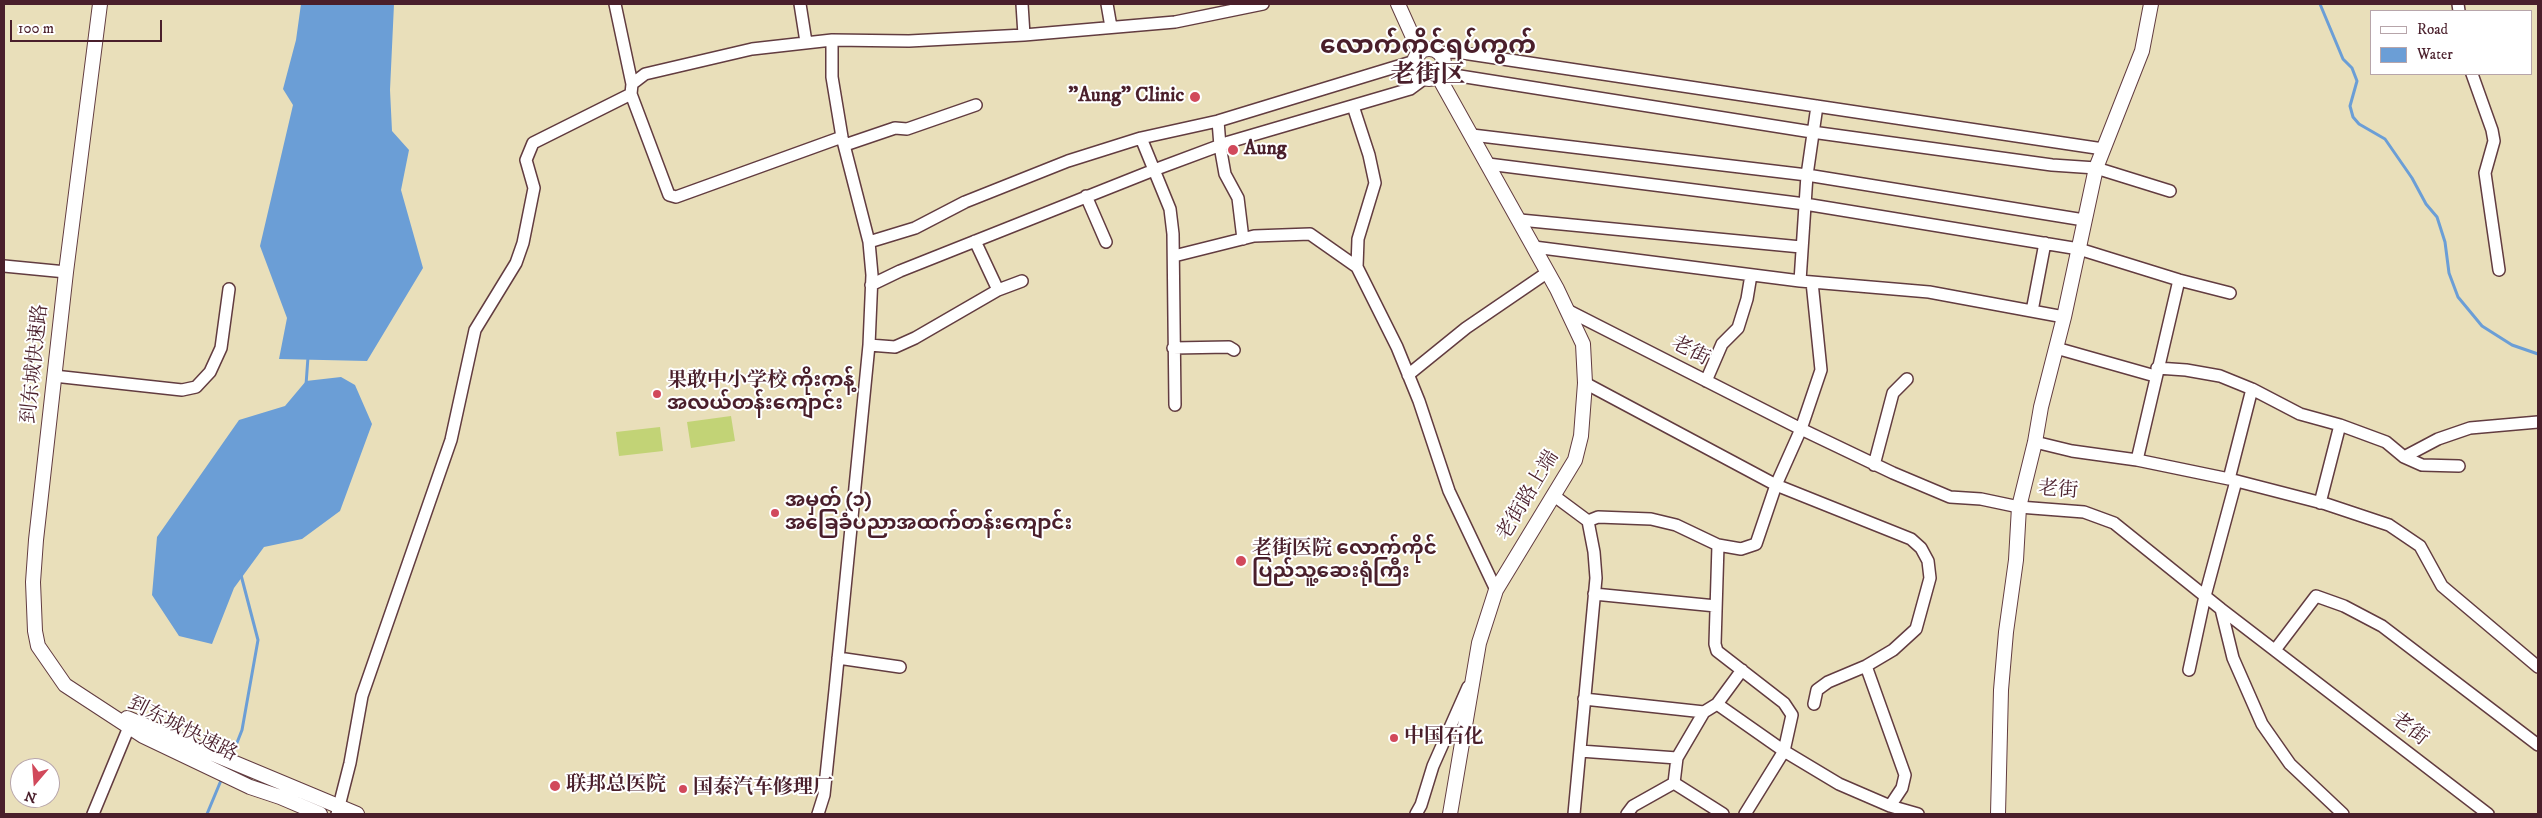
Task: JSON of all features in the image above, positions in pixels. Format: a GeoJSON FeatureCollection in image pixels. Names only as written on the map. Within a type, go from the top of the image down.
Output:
{"type":"FeatureCollection","features":[{"type":"Feature","properties":{"kind":"main road","name":"到东城快速路"},"geometry":{"type":"LineString","coordinates":[[100,4],[66,272],[36,540],[33,582],[35,631],[38,646],[52,670],[65,685],[129,727],[212,770],[320,814]]}},
{"type":"Feature","properties":{"kind":"main road"},"geometry":{"type":"LineString","coordinates":[[1398,4],[1417,57],[1418,73],[1435,76],[1444,62],[1439,53],[1429,49],[1417,57]]}},
{"type":"Feature","properties":{"kind":"main road"},"geometry":{"type":"LineString","coordinates":[[1998,814],[2001,690],[2006,632],[2016,560],[2019,507],[2035,442],[2041,407],[2064,317],[2096,168],[2142,51],[2151,4]]}},
{"type":"Feature","properties":{"kind":"main road","name":"老街路上端"},"geometry":{"type":"LineString","coordinates":[[1435,76],[1472,135],[1520,220],[1567,310],[1583,344],[1585,383],[1581,436],[1575,460],[1496,590],[1479,643],[1450,814]]}},
{"type":"Feature","properties":{"kind":"main road","name":"到东城快速路"},"geometry":{"type":"LineString","coordinates":[[96,706],[162,731],[338,811],[357,814]]}},
{"type":"Feature","properties":{"kind":"street"},"geometry":{"type":"LineString","coordinates":[[615,4],[631,89],[669,195],[676,197],[844,141],[895,128],[907,129],[976,105]]}},
{"type":"Feature","properties":{"kind":"street"},"geometry":{"type":"LineString","coordinates":[[800,4],[806,42]]}},
{"type":"Feature","properties":{"kind":"street"},"geometry":{"type":"LineString","coordinates":[[1022,4],[1024,35]]}},
{"type":"Feature","properties":{"kind":"street"},"geometry":{"type":"LineString","coordinates":[[1107,4],[1111,27]]}},
{"type":"Feature","properties":{"kind":"street"},"geometry":{"type":"LineString","coordinates":[[338,811],[362,696],[451,440],[475,330],[516,263],[523,243],[534,188],[526,160],[533,142],[631,89],[645,74],[752,49],[832,40],[909,41],[1024,35],[1175,22],[1263,4]]}},
{"type":"Feature","properties":{"kind":"street"},"geometry":{"type":"LineString","coordinates":[[818,814],[824,795],[838,658],[869,345],[871,285],[869,242],[844,141],[832,77],[832,40]]}},
{"type":"Feature","properties":{"kind":"street"},"geometry":{"type":"LineString","coordinates":[[1439,53],[1456,52],[2103,149]]}},
{"type":"Feature","properties":{"kind":"street"},"geometry":{"type":"LineString","coordinates":[[869,242],[915,228],[965,202],[1068,161],[1141,138],[1218,121],[1417,57]]}},
{"type":"Feature","properties":{"kind":"street"},"geometry":{"type":"LineString","coordinates":[[2472,75],[2494,141],[2485,173],[2499,270]]}},
{"type":"Feature","properties":{"kind":"street"},"geometry":{"type":"LineString","coordinates":[[871,285],[900,271],[1154,170],[1220,146],[1410,89],[1435,76],[1812,132],[2052,165],[2096,168],[2170,190]]}},
{"type":"Feature","properties":{"kind":"street"},"geometry":{"type":"LineString","coordinates":[[1353,106],[1369,154],[1375,183],[1358,239],[1357,267]]}},
{"type":"Feature","properties":{"kind":"street"},"geometry":{"type":"LineString","coordinates":[[1588,521],[1598,517],[1651,519],[1676,525],[1718,545],[1742,549],[1756,544],[1776,485],[1801,429],[1821,370],[1801,247],[1807,175],[1817,106]]}},
{"type":"Feature","properties":{"kind":"street"},"geometry":{"type":"LineString","coordinates":[[1218,121],[1225,174],[1238,198],[1243,239]]}},
{"type":"Feature","properties":{"kind":"street"},"geometry":{"type":"LineString","coordinates":[[1472,135],[1807,175],[2084,220]]}},
{"type":"Feature","properties":{"kind":"street"},"geometry":{"type":"LineString","coordinates":[[1141,138],[1170,209],[1174,256],[1173,348],[1175,405]]}},
{"type":"Feature","properties":{"kind":"street"},"geometry":{"type":"LineString","coordinates":[[1488,164],[1805,204],[2045,243],[2079,249],[2180,280],[2230,293]]}},
{"type":"Feature","properties":{"kind":"street"},"geometry":{"type":"LineString","coordinates":[[1086,196],[1106,242]]}},
{"type":"Feature","properties":{"kind":"street"},"geometry":{"type":"LineString","coordinates":[[1520,220],[1801,247]]}},
{"type":"Feature","properties":{"kind":"street"},"geometry":{"type":"LineString","coordinates":[[1174,256],[1243,239],[1273,234],[1310,234],[1357,267],[1397,346],[1450,491],[1496,590]]}},
{"type":"Feature","properties":{"kind":"street"},"geometry":{"type":"LineString","coordinates":[[975,241],[998,290]]}},
{"type":"Feature","properties":{"kind":"street"},"geometry":{"type":"LineString","coordinates":[[2032,311],[2045,243]]}},
{"type":"Feature","properties":{"kind":"street"},"geometry":{"type":"LineString","coordinates":[[1534,247],[1806,282],[1929,292],[2064,317]]}},
{"type":"Feature","properties":{"kind":"street"},"geometry":{"type":"LineString","coordinates":[[4,266],[66,272]]}},
{"type":"Feature","properties":{"kind":"street"},"geometry":{"type":"LineString","coordinates":[[1408,375],[1466,328],[1548,272]]}},
{"type":"Feature","properties":{"kind":"street"},"geometry":{"type":"LineString","coordinates":[[1706,381],[1722,344],[1738,328],[1747,299],[1751,275]]}},
{"type":"Feature","properties":{"kind":"street"},"geometry":{"type":"LineString","coordinates":[[2136,460],[2180,280]]}},
{"type":"Feature","properties":{"kind":"street"},"geometry":{"type":"LineString","coordinates":[[869,345],[895,347],[915,338],[998,290],[1022,281]]}},
{"type":"Feature","properties":{"kind":"street"},"geometry":{"type":"LineString","coordinates":[[54,376],[182,390],[196,387],[210,372],[221,348],[229,289]]}},
{"type":"Feature","properties":{"kind":"street","name":"老街"},"geometry":{"type":"LineString","coordinates":[[1567,310],[1801,429],[1874,464],[1950,497],[1981,499],[2019,507],[2084,512],[2114,523],[2221,609],[2488,814]]}},
{"type":"Feature","properties":{"kind":"street"},"geometry":{"type":"LineString","coordinates":[[1173,348],[1227,347],[1234,350]]}},
{"type":"Feature","properties":{"kind":"street"},"geometry":{"type":"LineString","coordinates":[[2056,348],[2156,372],[2186,370],[2220,376],[2252,389],[2300,414],[2340,425],[2386,442],[2404,457],[2422,465],[2459,466]]}},
{"type":"Feature","properties":{"kind":"street"},"geometry":{"type":"LineString","coordinates":[[1874,464],[1893,393],[1907,379]]}},
{"type":"Feature","properties":{"kind":"street"},"geometry":{"type":"LineString","coordinates":[[1585,383],[1776,485],[1910,539],[1921,548],[1928,561],[1930,578],[1916,629],[1892,650],[1866,666],[1828,682],[1817,690],[1814,704]]}},
{"type":"Feature","properties":{"kind":"street"},"geometry":{"type":"LineString","coordinates":[[2189,670],[2252,389]]}},
{"type":"Feature","properties":{"kind":"street"},"geometry":{"type":"LineString","coordinates":[[2404,457],[2438,438],[2470,428],[2538,422]]}},
{"type":"Feature","properties":{"kind":"street"},"geometry":{"type":"LineString","coordinates":[[2320,502],[2340,425]]}},
{"type":"Feature","properties":{"kind":"street"},"geometry":{"type":"LineString","coordinates":[[2035,442],[2072,451],[2136,460],[2233,480],[2320,502],[2390,525],[2420,546],[2442,586],[2538,667]]}},
{"type":"Feature","properties":{"kind":"street"},"geometry":{"type":"LineString","coordinates":[[1553,495],[1588,521],[1594,552],[1594,594],[1574,814]]}},
{"type":"Feature","properties":{"kind":"street"},"geometry":{"type":"LineString","coordinates":[[1718,545],[1715,644],[1718,650],[1790,709],[1792,715],[1784,751],[1745,814]]}},
{"type":"Feature","properties":{"kind":"street"},"geometry":{"type":"LineString","coordinates":[[1594,594],[1716,606]]}},
{"type":"Feature","properties":{"kind":"street"},"geometry":{"type":"LineString","coordinates":[[2274,650],[2316,596],[2344,606],[2382,626],[2538,745]]}},
{"type":"Feature","properties":{"kind":"street"},"geometry":{"type":"LineString","coordinates":[[2221,609],[2233,658],[2262,724],[2290,764],[2343,814]]}},
{"type":"Feature","properties":{"kind":"street"},"geometry":{"type":"LineString","coordinates":[[838,658],[900,667]]}},
{"type":"Feature","properties":{"kind":"street"},"geometry":{"type":"LineString","coordinates":[[1866,666],[1905,775],[1902,788],[1890,806]]}},
{"type":"Feature","properties":{"kind":"street"},"geometry":{"type":"LineString","coordinates":[[1674,783],[1677,758],[1704,712],[1718,704],[1742,670]]}},
{"type":"Feature","properties":{"kind":"street"},"geometry":{"type":"LineString","coordinates":[[1416,814],[1421,805],[1433,766],[1473,676]]}},
{"type":"Feature","properties":{"kind":"street"},"geometry":{"type":"LineString","coordinates":[[1584,699],[1704,712]]}},
{"type":"Feature","properties":{"kind":"street"},"geometry":{"type":"LineString","coordinates":[[1718,704],[1784,751],[1839,784],[1890,806],[1918,814]]}},
{"type":"Feature","properties":{"kind":"street"},"geometry":{"type":"LineString","coordinates":[[93,814],[129,727]]}},
{"type":"Feature","properties":{"kind":"street"},"geometry":{"type":"LineString","coordinates":[[1580,751],[1677,758]]}},
{"type":"Feature","properties":{"kind":"street"},"geometry":{"type":"LineString","coordinates":[[1627,814],[1633,806],[1674,783]]}},
{"type":"Feature","properties":{"kind":"street"},"geometry":{"type":"LineString","coordinates":[[1674,783],[1723,814]]}},
{"type":"Feature","properties":{"kind":"green space"},"geometry":{"type":"Polygon","coordinates":[[[731,416],[735,441],[691,448],[687,422],[731,416]]]}},
{"type":"Feature","properties":{"kind":"green space"},"geometry":{"type":"Polygon","coordinates":[[[660,427],[663,451],[619,456],[616,432],[660,427]]]}},
{"type":"Feature","properties":{"kind":"water"},"geometry":{"type":"Polygon","coordinates":[[[301,4],[394,4],[390,90],[392,131],[409,150],[401,190],[423,268],[367,361],[279,359],[287,318],[260,246],[293,105],[283,89],[296,40],[301,4]]]}},
{"type":"Feature","properties":{"kind":"water"},"geometry":{"type":"Polygon","coordinates":[[[341,377],[355,385],[372,424],[340,511],[302,539],[264,547],[234,588],[212,644],[179,636],[152,595],[157,537],[239,420],[285,406],[306,381],[341,377]]]}},
{"type":"Feature","properties":{"kind":"waterway"},"geometry":{"type":"LineString","coordinates":[[2320,4],[2343,59],[2352,68],[2357,81],[2350,106],[2353,117],[2359,124],[2385,139],[2412,178],[2426,204],[2437,217],[2445,242],[2449,273],[2458,297],[2482,326],[2512,345],[2538,354]]}},
{"type":"Feature","properties":{"kind":"waterway"},"geometry":{"type":"LineString","coordinates":[[306,385],[308,357]]}},
{"type":"Feature","properties":{"kind":"waterway"},"geometry":{"type":"LineString","coordinates":[[231,758],[242,730],[258,640],[241,575]]}},
{"type":"Feature","properties":{"kind":"waterway"},"geometry":{"type":"LineString","coordinates":[[207,814],[222,778]]}},
{"type":"Feature","properties":{"kind":"place","name":"\"Aung\" Clinic"},"geometry":{"type":"Point","coordinates":[1195,97]}},
{"type":"Feature","properties":{"kind":"place","name":"Aung"},"geometry":{"type":"Point","coordinates":[1233,150]}},
{"type":"Feature","properties":{"kind":"place","name":"果敢中小学校 ကိုးကန့် အလယ်တန်းကျောင်း"},"geometry":{"type":"Point","coordinates":[657,394]}},
{"type":"Feature","properties":{"kind":"place","name":"အမှတ် (၁) အခြေခံပညာအထက်တန်းကျောင်း"},"geometry":{"type":"Point","coordinates":[775,513]}},
{"type":"Feature","properties":{"kind":"place","name":"老街医院 လောက်ကိုင် ပြည်သူ့ဆေးရုံကြီး"},"geometry":{"type":"Point","coordinates":[1241,561]}},
{"type":"Feature","properties":{"kind":"place","name":"中国石化"},"geometry":{"type":"Point","coordinates":[1394,738]}},
{"type":"Feature","properties":{"kind":"place","name":"联邦总医院"},"geometry":{"type":"Point","coordinates":[555,786]}},
{"type":"Feature","properties":{"kind":"place","name":"国泰汽车修理厂"},"geometry":{"type":"Point","coordinates":[683,789]}},
{"type":"Feature","properties":{"kind":"district","name":"လောက်ကိုင်ရပ်ကွက် 老街区"},"geometry":{"type":"Point","coordinates":[1428,62]}}]}
